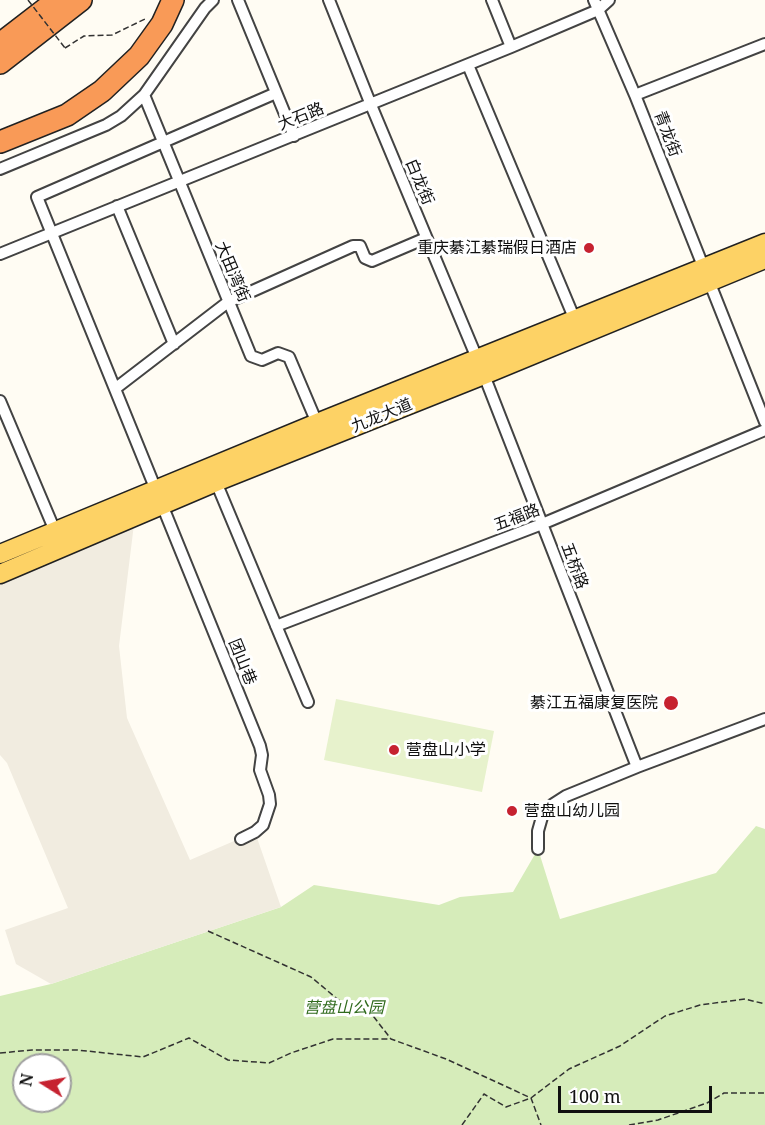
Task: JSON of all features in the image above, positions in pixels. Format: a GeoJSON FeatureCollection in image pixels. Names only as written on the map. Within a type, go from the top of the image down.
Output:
{"type":"FeatureCollection","features":[{"type":"Feature","properties":{"kind":"highway"},"geometry":{"type":"LineString","coordinates":[[0,44],[57,0]]}},
{"type":"Feature","properties":{"kind":"highway"},"geometry":{"type":"LineString","coordinates":[[0,63],[81,0]]}},
{"type":"Feature","properties":{"kind":"highway"},"geometry":{"type":"LineString","coordinates":[[0,142],[67,115],[102,91],[139,56],[162,24],[173,0]]}},
{"type":"Feature","properties":{"kind":"main road","name":"九龙大道"},"geometry":{"type":"LineString","coordinates":[[0,554],[55,531],[159,496],[216,482],[480,367],[705,275],[765,243]]}},
{"type":"Feature","properties":{"kind":"main road","name":"九龙大道"},"geometry":{"type":"LineString","coordinates":[[0,574],[159,496],[317,423],[480,367],[575,320],[705,275],[765,259]]}},
{"type":"Feature","properties":{"kind":"street"},"geometry":{"type":"LineString","coordinates":[[0,169],[106,125],[121,116],[144,95],[213,0]]}},
{"type":"Feature","properties":{"kind":"street"},"geometry":{"type":"LineString","coordinates":[[238,0],[294,136]]}},
{"type":"Feature","properties":{"kind":"street","name":"白龙街"},"geometry":{"type":"LineString","coordinates":[[329,0],[370,105],[480,367]]}},
{"type":"Feature","properties":{"kind":"street"},"geometry":{"type":"LineString","coordinates":[[492,0],[511,47]]}},
{"type":"Feature","properties":{"kind":"street","name":"大石路"},"geometry":{"type":"LineString","coordinates":[[0,254],[468,65],[609,0]]}},
{"type":"Feature","properties":{"kind":"street","name":"青龙街"},"geometry":{"type":"LineString","coordinates":[[596,5],[635,95],[705,275]]}},
{"type":"Feature","properties":{"kind":"street"},"geometry":{"type":"LineString","coordinates":[[635,95],[765,44]]}},
{"type":"Feature","properties":{"kind":"street"},"geometry":{"type":"LineString","coordinates":[[468,65],[575,320]]}},
{"type":"Feature","properties":{"kind":"street"},"geometry":{"type":"LineString","coordinates":[[163,143],[276,93]]}},
{"type":"Feature","properties":{"kind":"street","name":"大田湾街"},"geometry":{"type":"LineString","coordinates":[[144,95],[251,356],[262,360],[278,353],[289,357],[317,423]]}},
{"type":"Feature","properties":{"kind":"street","name":"团山巷"},"geometry":{"type":"LineString","coordinates":[[163,143],[37,197],[260,746],[262,755],[260,770],[270,804],[263,825],[242,839]]}},
{"type":"Feature","properties":{"kind":"street"},"geometry":{"type":"LineString","coordinates":[[117,206],[174,344]]}},
{"type":"Feature","properties":{"kind":"street"},"geometry":{"type":"LineString","coordinates":[[116,388],[228,302],[353,246],[360,246],[365,258],[372,261],[426,238]]}},
{"type":"Feature","properties":{"kind":"street"},"geometry":{"type":"LineString","coordinates":[[705,275],[765,422]]}},
{"type":"Feature","properties":{"kind":"street","name":"五桥路"},"geometry":{"type":"LineString","coordinates":[[480,367],[637,767]]}},
{"type":"Feature","properties":{"kind":"street"},"geometry":{"type":"LineString","coordinates":[[0,401],[55,531]]}},
{"type":"Feature","properties":{"kind":"street","name":"五福路"},"geometry":{"type":"LineString","coordinates":[[276,626],[542,524],[765,430]]}},
{"type":"Feature","properties":{"kind":"street"},"geometry":{"type":"LineString","coordinates":[[216,482],[308,702]]}},
{"type":"Feature","properties":{"kind":"street"},"geometry":{"type":"LineString","coordinates":[[538,849],[538,831],[542,817],[552,805],[566,796],[765,719]]}},
{"type":"Feature","properties":{"kind":"path"},"geometry":{"type":"LineString","coordinates":[[28,0],[65,48],[84,36],[112,35],[145,19]]}},
{"type":"Feature","properties":{"kind":"path"},"geometry":{"type":"LineString","coordinates":[[208,932],[311,977],[347,1007],[370,1012],[391,1039]]}},
{"type":"Feature","properties":{"kind":"path"},"geometry":{"type":"LineString","coordinates":[[462,1125],[484,1094],[506,1107],[531,1098],[569,1069],[620,1046],[665,1016],[711,1003],[745,999],[765,1004]]}},
{"type":"Feature","properties":{"kind":"path"},"geometry":{"type":"LineString","coordinates":[[0,1053],[77,1050],[143,1057],[189,1038],[228,1060],[269,1063],[333,1039],[391,1039],[446,1059],[531,1098],[541,1125]]}},
{"type":"Feature","properties":{"kind":"path"},"geometry":{"type":"LineString","coordinates":[[629,1125],[658,1120],[707,1103],[724,1093],[765,1093]]}},
{"type":"Feature","properties":{"kind":"green space"},"geometry":{"type":"Polygon","coordinates":[[[336,699],[494,731],[482,792],[324,760],[336,699]]]}},
{"type":"Feature","properties":{"kind":"green space","name":"营盘山公园"},"geometry":{"type":"Polygon","coordinates":[[[756,826],[765,829],[765,1125],[0,1125],[0,996],[51,984],[281,907],[314,885],[439,905],[460,897],[513,892],[538,849],[560,919],[716,873],[756,826]]]}},
{"type":"Feature","properties":{"kind":"shaded area"},"geometry":{"type":"Polygon","coordinates":[[[135,516],[119,646],[127,718],[190,860],[255,832],[281,907],[51,984],[16,964],[5,930],[68,908],[7,763],[0,755],[0,574],[135,516]]]}},
{"type":"Feature","properties":{"kind":"place","name":"重庆綦江綦瑞假日酒店"},"geometry":{"type":"Point","coordinates":[589,248]}},
{"type":"Feature","properties":{"kind":"place","name":"綦江五福康复医院"},"geometry":{"type":"Point","coordinates":[671,703]}},
{"type":"Feature","properties":{"kind":"place","name":"营盘山小学"},"geometry":{"type":"Point","coordinates":[394,750]}},
{"type":"Feature","properties":{"kind":"place","name":"营盘山幼儿园"},"geometry":{"type":"Point","coordinates":[512,811]}}]}
